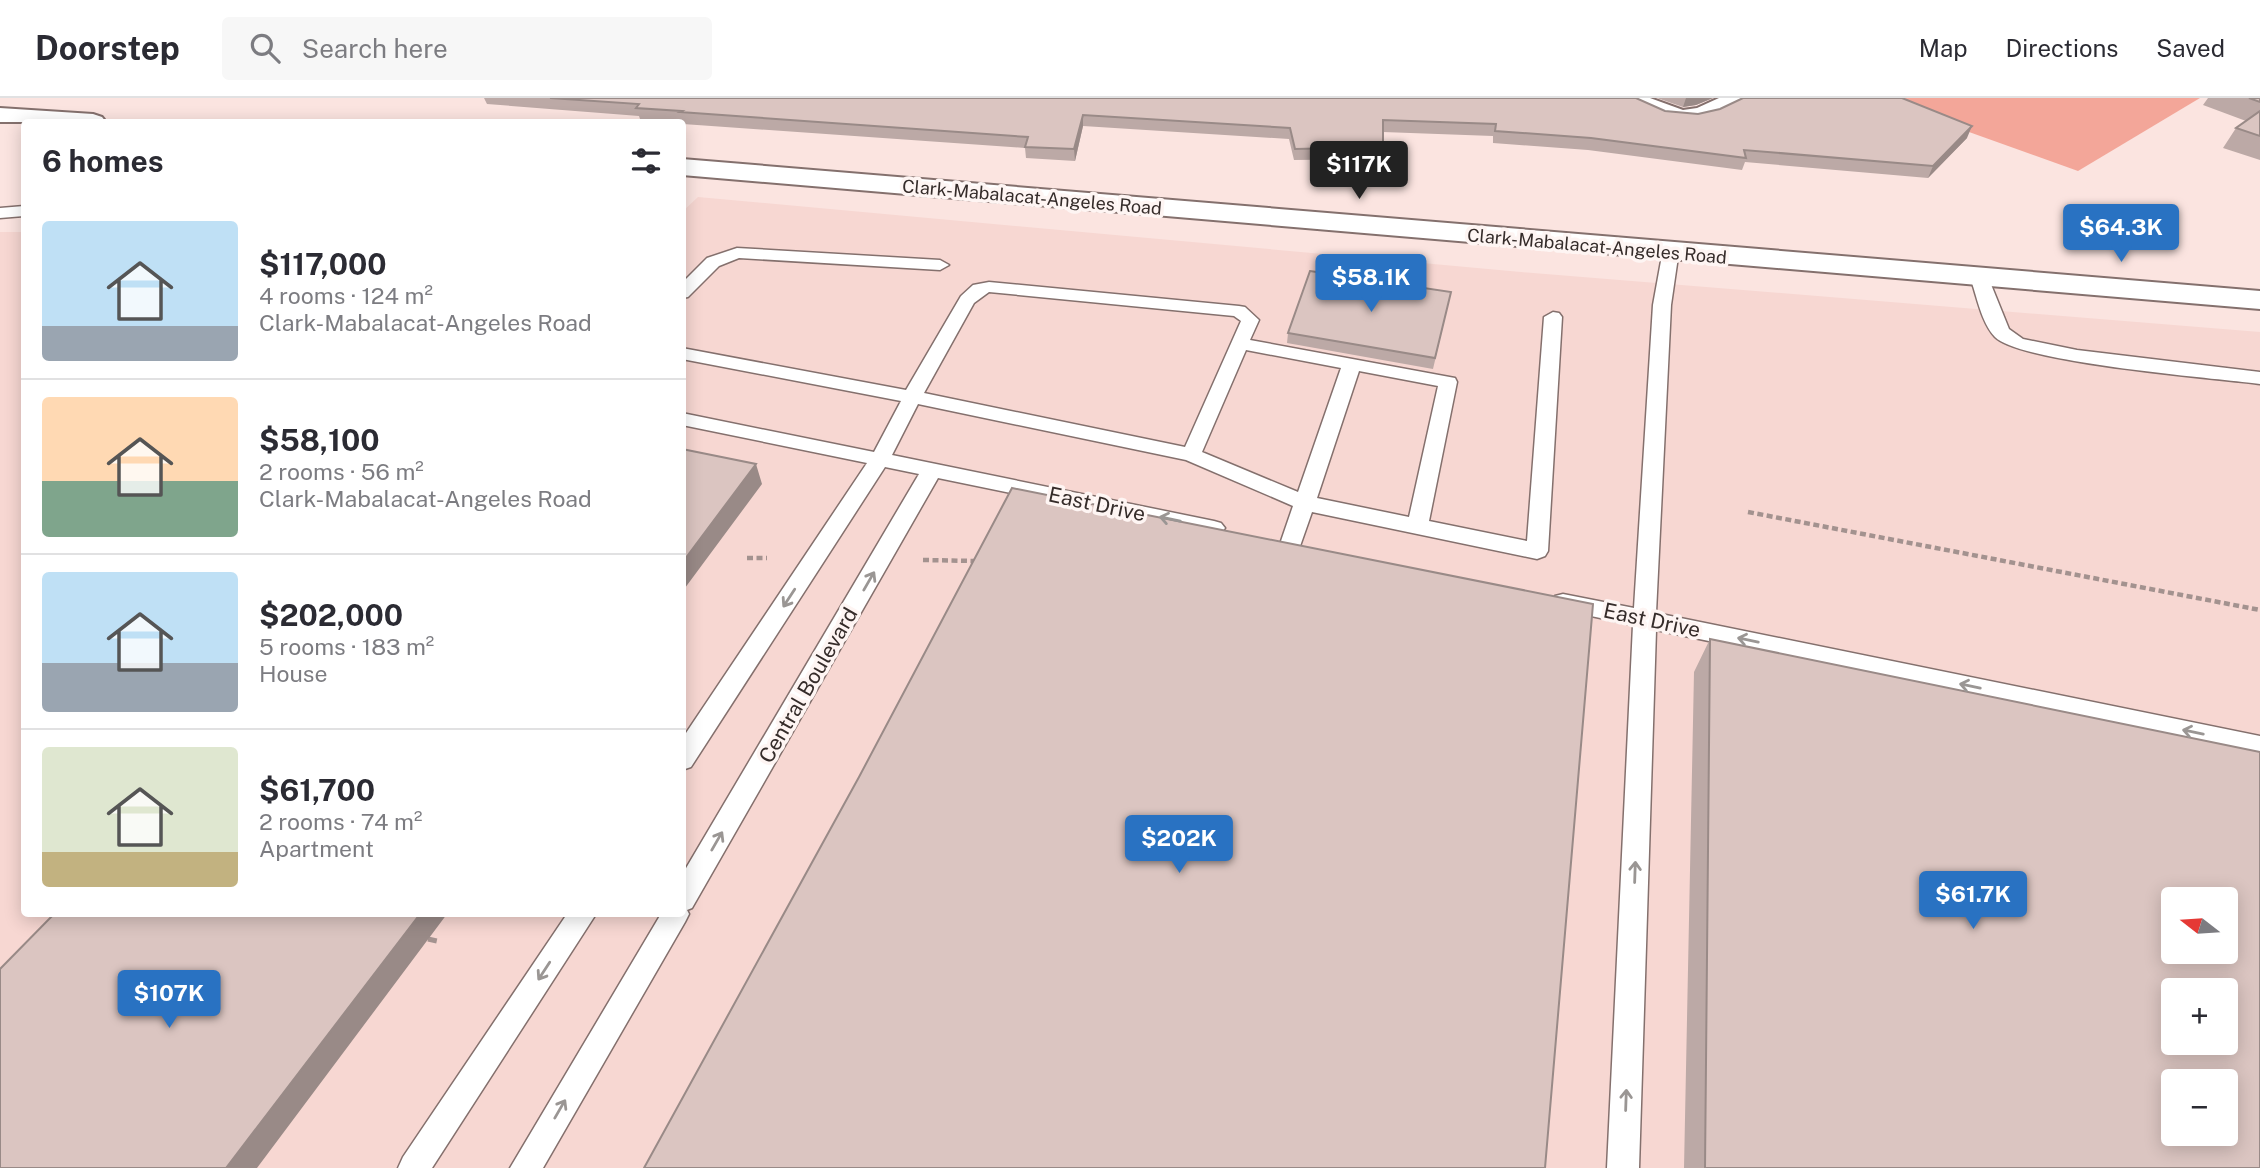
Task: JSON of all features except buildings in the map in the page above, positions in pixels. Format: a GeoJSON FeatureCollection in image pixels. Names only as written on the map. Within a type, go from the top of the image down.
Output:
{"type":"FeatureCollection","features":[{"type":"Feature","properties":{"kind":"main road"},"geometry":{"type":"LineString","coordinates":[[1629,98],[1675,118],[1707,115],[1737,98]]}},
{"type":"Feature","properties":{"kind":"main road"},"geometry":{"type":"LineString","coordinates":[[0,115],[53,119]]}},
{"type":"Feature","properties":{"kind":"main road","name":"Clark-Mabalacat-Angeles Road"},"geometry":{"type":"LineString","coordinates":[[686,167],[2260,300]]}},
{"type":"Feature","properties":{"kind":"lane"},"geometry":{"type":"LineString","coordinates":[[0,214],[21,211]]}},
{"type":"Feature","properties":{"kind":"lane"},"geometry":{"type":"LineString","coordinates":[[1623,1168],[1645,619],[1662,305],[1671,250]]}},
{"type":"Feature","properties":{"kind":"lane"},"geometry":{"type":"LineString","coordinates":[[686,289],[712,262],[737,253],[940,265]]}},
{"type":"Feature","properties":{"kind":"lane"},"geometry":{"type":"LineString","coordinates":[[1979,277],[1995,322],[2002,333],[2017,343],[2077,356],[2260,378]]}},
{"type":"Feature","properties":{"kind":"lane"},"geometry":{"type":"LineString","coordinates":[[686,754],[880,459],[967,300],[979,289],[989,287],[1239,311],[1250,320],[1191,455]]}},
{"type":"Feature","properties":{"kind":"lane"},"geometry":{"type":"LineString","coordinates":[[686,355],[912,397],[1191,455],[1305,503],[1537,551],[1553,317]]}},
{"type":"Feature","properties":{"kind":"lane"},"geometry":{"type":"LineString","coordinates":[[1241,344],[1448,382],[1417,527]]}},
{"type":"Feature","properties":{"kind":"lane"},"geometry":{"type":"LineString","coordinates":[[1291,544],[1351,366]]}},
{"type":"Feature","properties":{"kind":"lane","name":"East Drive"},"geometry":{"type":"LineString","coordinates":[[686,420],[1238,533]]}},
{"type":"Feature","properties":{"kind":"lane","name":"Central Boulevard"},"geometry":{"type":"LineString","coordinates":[[686,893],[932,470]]}},
{"type":"Feature","properties":{"kind":"lane"},"geometry":{"type":"LineString","coordinates":[[1264,539],[1318,550]]}},
{"type":"Feature","properties":{"kind":"lane","name":"East Drive"},"geometry":{"type":"LineString","coordinates":[[1546,598],[2260,746]]}},
{"type":"Feature","properties":{"kind":"lane"},"geometry":{"type":"LineString","coordinates":[[414,1168],[580,917]]}},
{"type":"Feature","properties":{"kind":"lane"},"geometry":{"type":"LineString","coordinates":[[526,1168],[672,917]]}},
{"type":"Feature","properties":{"kind":"path"},"geometry":{"type":"LineString","coordinates":[[1748,512],[2260,610]]}},
{"type":"Feature","properties":{"kind":"path"},"geometry":{"type":"LineString","coordinates":[[428,939],[437,942]]}},
{"type":"Feature","properties":{"kind":"shaded area"},"geometry":{"type":"Polygon","coordinates":[[[1874,98],[2200,98],[2078,171],[1874,98]]]}},
{"type":"Feature","properties":{"kind":"shaded area"},"geometry":{"type":"Polygon","coordinates":[[[698,197],[1521,272],[2260,332],[2260,1168],[0,1168],[0,232],[21,232],[21,917],[686,917],[686,208],[698,197]]]}}]}
